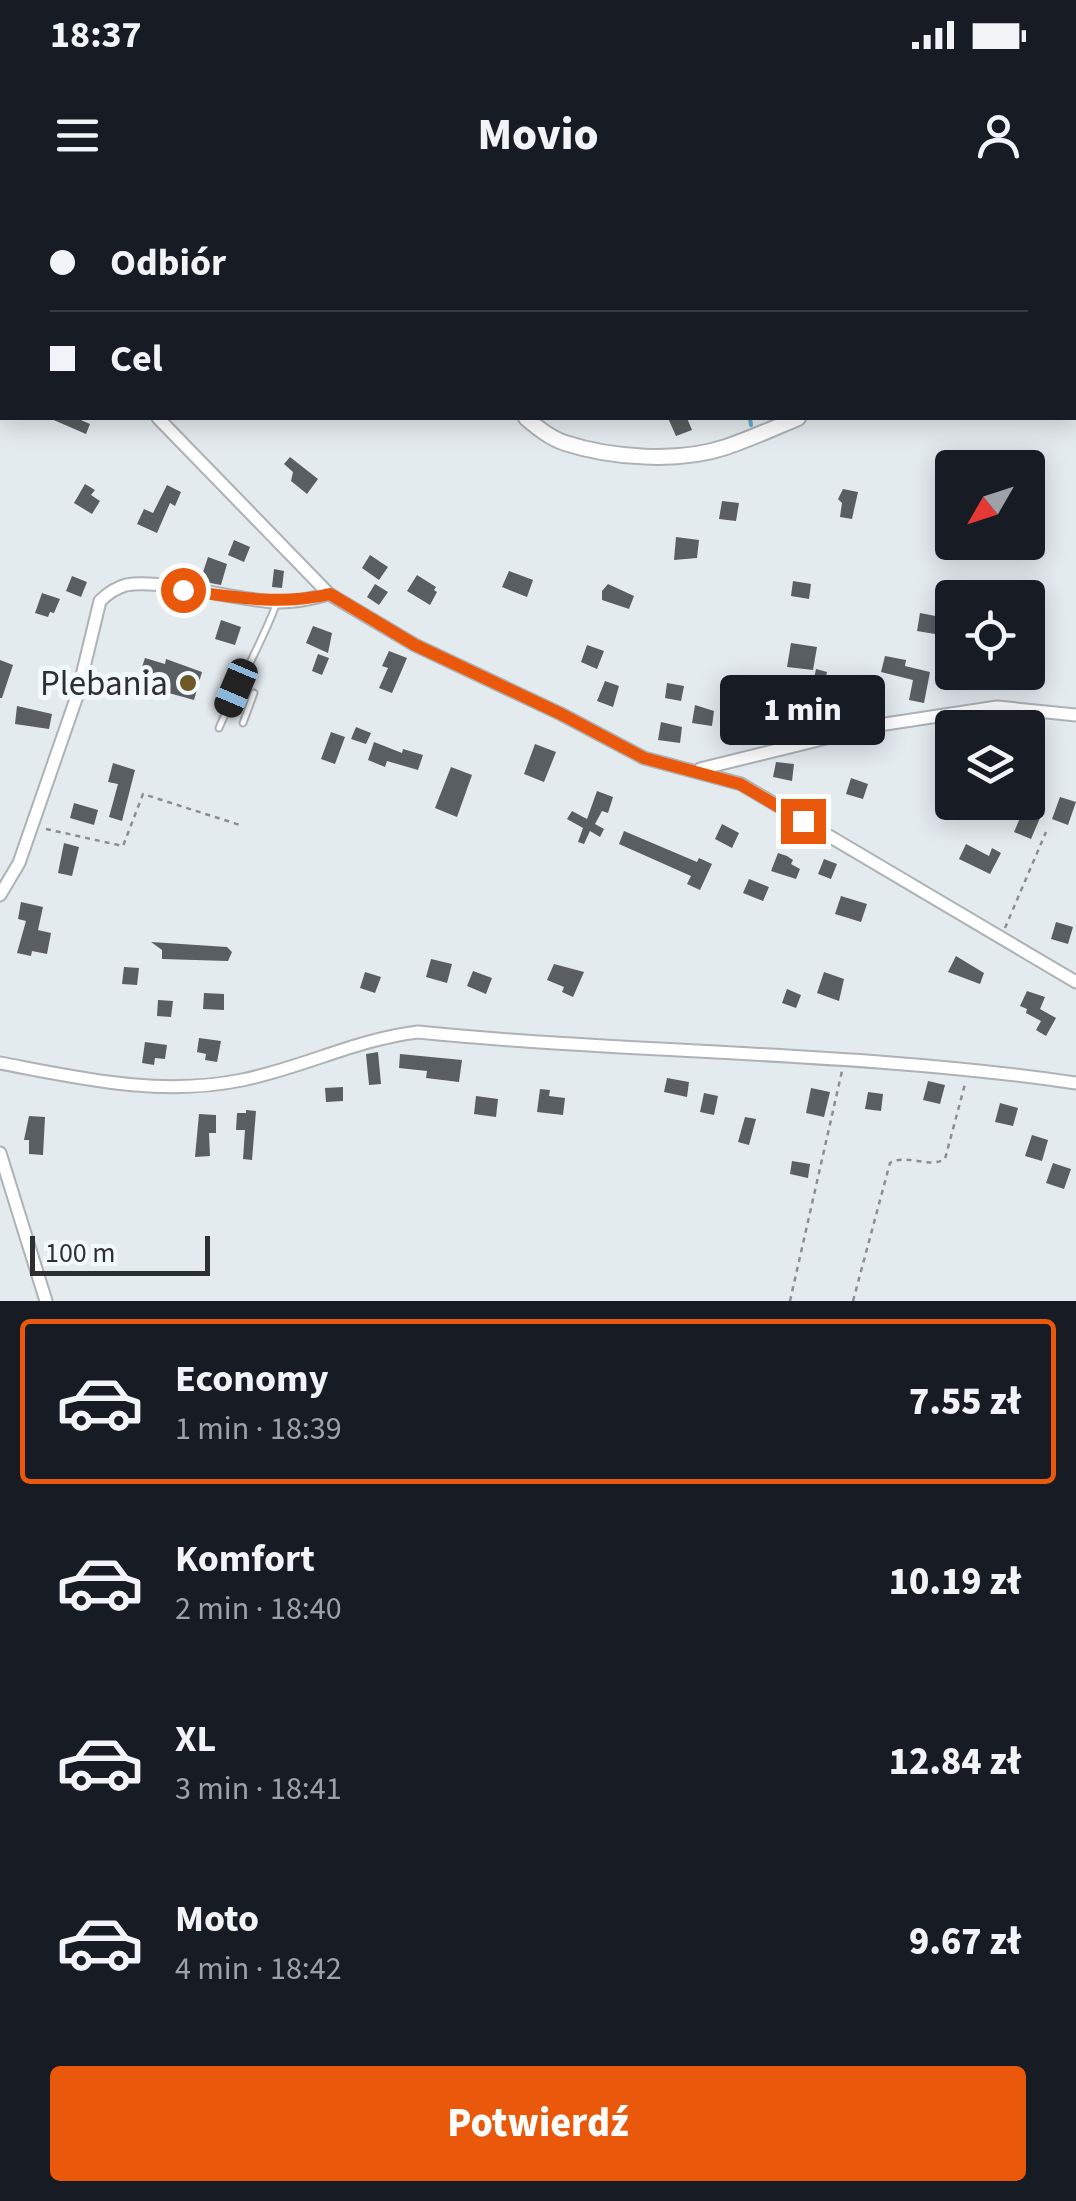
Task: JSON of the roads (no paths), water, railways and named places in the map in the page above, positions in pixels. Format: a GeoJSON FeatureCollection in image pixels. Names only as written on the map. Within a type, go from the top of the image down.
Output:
{"type":"FeatureCollection","features":[{"type":"Feature","properties":{"kind":"street"},"geometry":{"type":"LineString","coordinates":[[160,420],[330,594],[415,645],[644,758],[740,784],[1076,982]]}},
{"type":"Feature","properties":{"kind":"street"},"geometry":{"type":"LineString","coordinates":[[529,420],[552,437],[595,450],[687,455],[725,448],[793,420]]}},
{"type":"Feature","properties":{"kind":"street"},"geometry":{"type":"LineString","coordinates":[[0,895],[19,863],[77,696],[100,601],[110,591],[128,584],[152,585],[277,602],[330,594]]}},
{"type":"Feature","properties":{"kind":"street"},"geometry":{"type":"LineString","coordinates":[[696,770],[879,725],[980,709],[1076,714]]}},
{"type":"Feature","properties":{"kind":"street"},"geometry":{"type":"LineString","coordinates":[[0,1062],[130,1088],[176,1087],[242,1080],[386,1036],[418,1032],[969,1068],[1076,1082]]}},
{"type":"Feature","properties":{"kind":"street"},"geometry":{"type":"LineString","coordinates":[[0,1153],[46,1301]]}},
{"type":"Feature","properties":{"kind":"lane"},"geometry":{"type":"LineString","coordinates":[[219,728],[277,602]]}},
{"type":"Feature","properties":{"kind":"lane"},"geometry":{"type":"LineString","coordinates":[[243,723],[254,694]]}},
{"type":"Feature","properties":{"kind":"waterway"},"geometry":{"type":"LineString","coordinates":[[750,420],[751,425]]}},
{"type":"Feature","properties":{"kind":"place","name":"Plebania"},"geometry":{"type":"Point","coordinates":[188,683]}}]}
